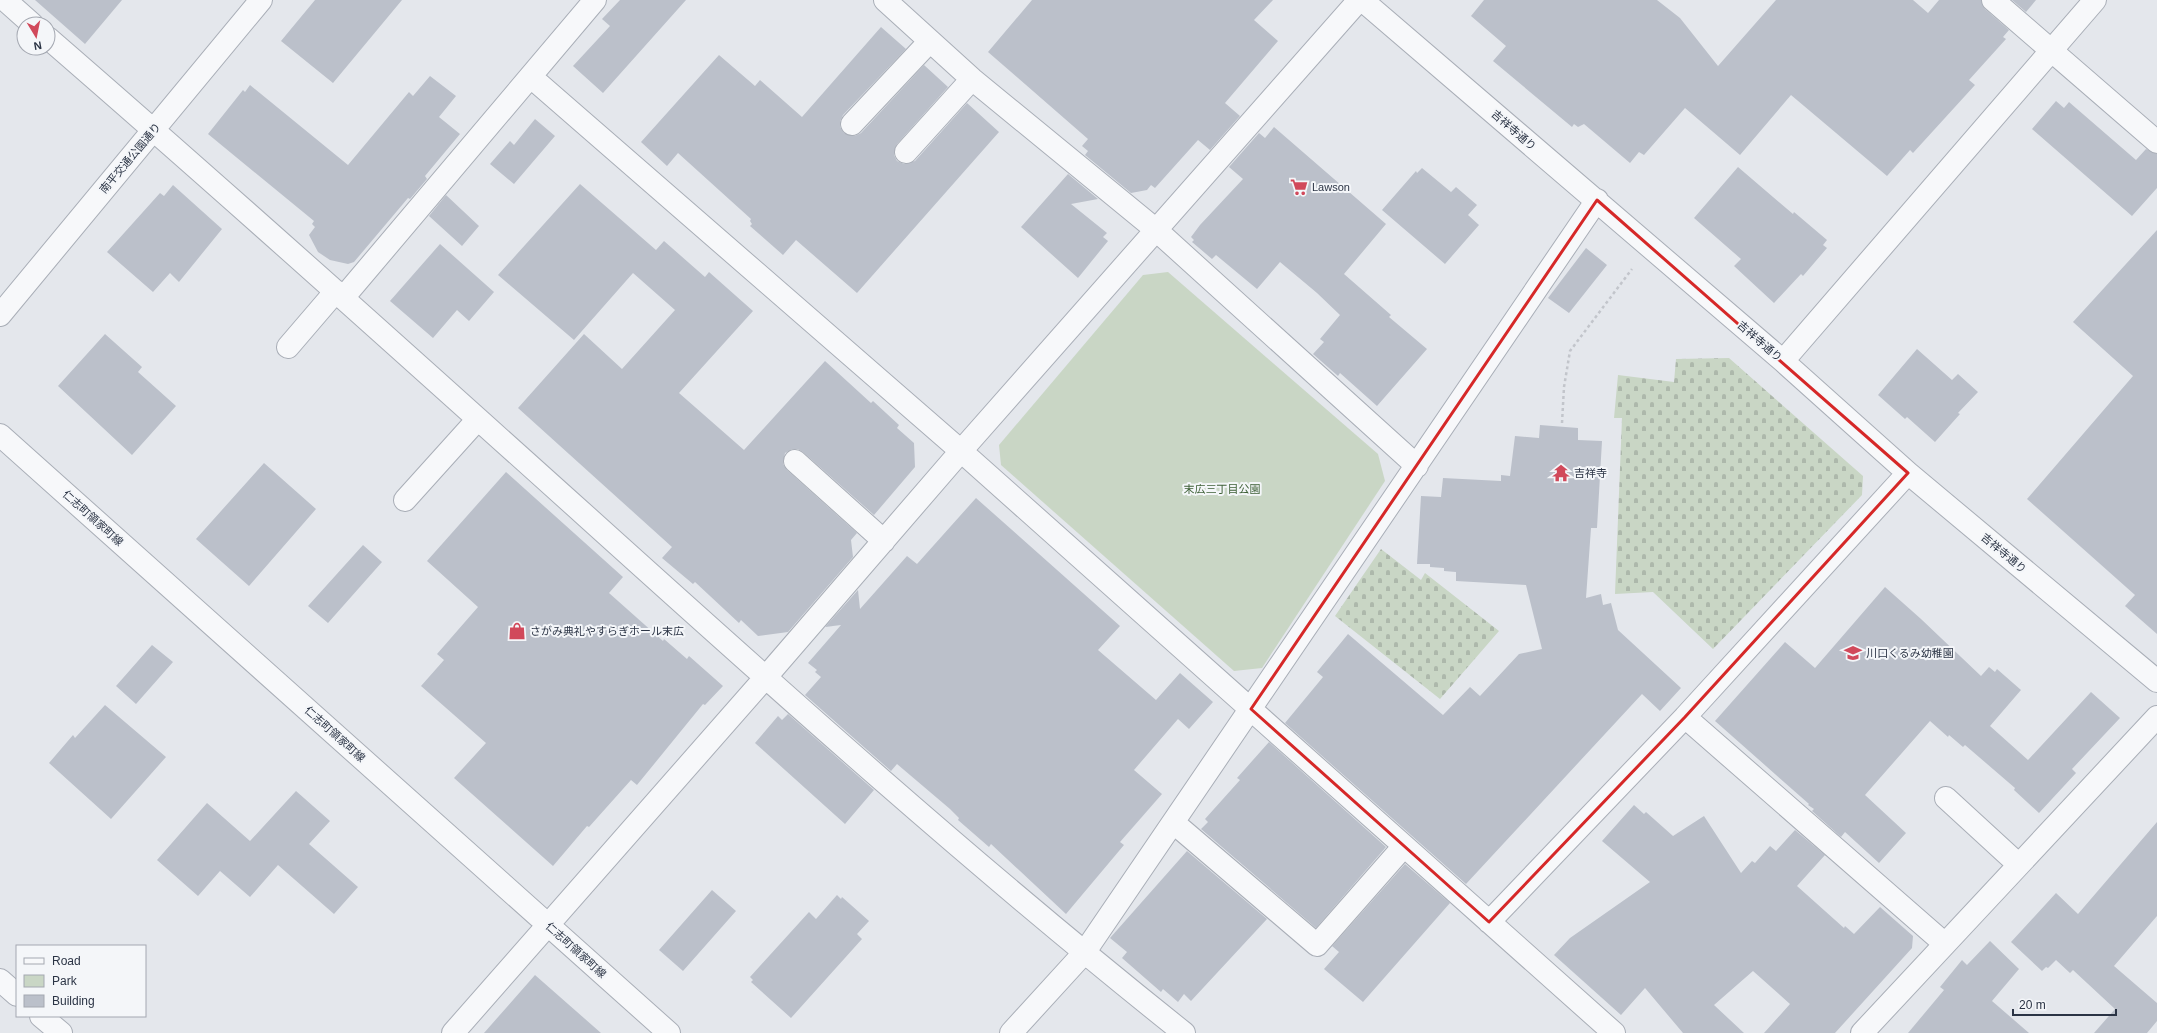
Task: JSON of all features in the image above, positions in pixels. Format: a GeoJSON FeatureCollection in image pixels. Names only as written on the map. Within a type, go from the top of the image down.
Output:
{"type":"FeatureCollection","features":[{"type":"Feature","properties":{"kind":"street"},"geometry":{"type":"LineString","coordinates":[[5,0],[23,16]]}},
{"type":"Feature","properties":{"kind":"street","name":"南平交通公園通り"},"geometry":{"type":"LineString","coordinates":[[0,315],[261,0]]}},
{"type":"Feature","properties":{"kind":"street"},"geometry":{"type":"LineString","coordinates":[[288,347],[340,295],[531,77],[594,0]]}},
{"type":"Feature","properties":{"kind":"street"},"geometry":{"type":"LineString","coordinates":[[885,0],[972,79],[1155,229],[1417,466]]}},
{"type":"Feature","properties":{"kind":"street"},"geometry":{"type":"LineString","coordinates":[[453,1033],[549,926],[1155,229],[1359,0]]}},
{"type":"Feature","properties":{"kind":"street","name":"吉祥寺通り"},"geometry":{"type":"LineString","coordinates":[[1362,0],[1783,361],[1908,473],[2157,682]]}},
{"type":"Feature","properties":{"kind":"street"},"geometry":{"type":"LineString","coordinates":[[1993,0],[2157,142]]}},
{"type":"Feature","properties":{"kind":"street"},"geometry":{"type":"LineString","coordinates":[[1783,361],[2095,0]]}},
{"type":"Feature","properties":{"kind":"street"},"geometry":{"type":"LineString","coordinates":[[852,124],[930,41]]}},
{"type":"Feature","properties":{"kind":"street"},"geometry":{"type":"LineString","coordinates":[[56,45],[340,295],[765,678],[1084,953],[1184,1033]]}},
{"type":"Feature","properties":{"kind":"street"},"geometry":{"type":"LineString","coordinates":[[531,77],[961,451],[1614,1033]]}},
{"type":"Feature","properties":{"kind":"street"},"geometry":{"type":"LineString","coordinates":[[906,152],[972,79]]}},
{"type":"Feature","properties":{"kind":"street"},"geometry":{"type":"LineString","coordinates":[[1011,1033],[1084,953],[1252,709],[1597,200]]}},
{"type":"Feature","properties":{"kind":"street"},"geometry":{"type":"LineString","coordinates":[[405,500],[478,419]]}},
{"type":"Feature","properties":{"kind":"street","name":"仁志町領家町線"},"geometry":{"type":"LineString","coordinates":[[0,435],[669,1033]]}},
{"type":"Feature","properties":{"kind":"street"},"geometry":{"type":"LineString","coordinates":[[795,461],[884,541]]}},
{"type":"Feature","properties":{"kind":"street"},"geometry":{"type":"LineString","coordinates":[[1489,922],[1685,717],[1908,473]]}},
{"type":"Feature","properties":{"kind":"street"},"geometry":{"type":"LineString","coordinates":[[1685,717],[1945,944]]}},
{"type":"Feature","properties":{"kind":"street"},"geometry":{"type":"LineString","coordinates":[[1862,1033],[2157,717]]}},
{"type":"Feature","properties":{"kind":"street"},"geometry":{"type":"LineString","coordinates":[[1946,798],[2019,865]]}},
{"type":"Feature","properties":{"kind":"street"},"geometry":{"type":"LineString","coordinates":[[1174,823],[1317,946],[1404,846]]}},
{"type":"Feature","properties":{"kind":"street"},"geometry":{"type":"LineString","coordinates":[[0,980],[16,994]]}},
{"type":"Feature","properties":{"kind":"street"},"geometry":{"type":"LineString","coordinates":[[42,1017],[61,1033]]}},
{"type":"Feature","properties":{"kind":"path"},"geometry":{"type":"LineString","coordinates":[[1562,423],[1564,387],[1570,351],[1635,266]]}},
{"type":"Feature","properties":{"kind":"highlighted area"},"geometry":{"type":"Polygon","coordinates":[[[1597,200],[1908,473],[1685,717],[1489,922],[1251,709],[1597,200]]]}},
{"type":"Feature","properties":{"kind":"green space","name":"末広三丁目公園"},"geometry":{"type":"Polygon","coordinates":[[[1168,272],[1378,454],[1385,481],[1262,668],[1234,671],[1001,465],[999,445],[1143,275],[1168,272]]]}},
{"type":"Feature","properties":{"kind":"green space"},"geometry":{"type":"Polygon","coordinates":[[[1729,358],[1863,476],[1862,495],[1713,649],[1653,592],[1615,594],[1622,418],[1614,418],[1618,375],[1674,382],[1676,359],[1729,358]]]}},
{"type":"Feature","properties":{"kind":"green space"},"geometry":{"type":"Polygon","coordinates":[[[1381,549],[1421,580],[1425,573],[1499,631],[1440,699],[1335,616],[1381,549]]]}},
{"type":"Feature","properties":{"kind":"building"},"geometry":{"type":"Polygon","coordinates":[[[35,0],[122,0],[85,44],[56,18],[56,16],[53,16],[35,0]]]}},
{"type":"Feature","properties":{"kind":"building"},"geometry":{"type":"Polygon","coordinates":[[[315,0],[402,0],[333,83],[281,41],[315,0]]]}},
{"type":"Feature","properties":{"kind":"building"},"geometry":{"type":"Polygon","coordinates":[[[620,0],[686,0],[603,93],[573,66],[610,26],[602,19],[620,0]]]}},
{"type":"Feature","properties":{"kind":"building"},"geometry":{"type":"Polygon","coordinates":[[[1032,0],[1273,0],[1254,20],[1278,41],[1225,103],[1240,116],[1210,150],[1198,140],[1155,188],[1151,185],[1147,190],[1131,193],[1085,155],[1088,151],[1082,146],[1088,139],[988,52],[1032,0]]]}},
{"type":"Feature","properties":{"kind":"building"},"geometry":{"type":"Polygon","coordinates":[[[1484,0],[1657,0],[1680,18],[1718,66],[1776,0],[1913,0],[1928,13],[1939,0],[1981,0],[1985,9],[2009,30],[2003,37],[2006,39],[1969,80],[1975,85],[1913,153],[1910,150],[1887,176],[1791,95],[1740,155],[1685,108],[1644,155],[1639,152],[1630,163],[1584,124],[1578,127],[1574,124],[1572,127],[1493,61],[1506,46],[1471,16],[1484,0]]]}},
{"type":"Feature","properties":{"kind":"building"},"geometry":{"type":"Polygon","coordinates":[[[2012,0],[2036,0],[2026,12],[2012,0]]]}},
{"type":"Feature","properties":{"kind":"building"},"geometry":{"type":"Polygon","coordinates":[[[881,27],[906,49],[843,115],[840,121],[840,127],[844,133],[855,136],[861,133],[924,65],[948,87],[897,144],[894,155],[897,161],[904,164],[915,161],[967,103],[999,132],[857,293],[796,240],[783,255],[750,226],[752,224],[750,221],[751,219],[678,153],[667,166],[641,142],[719,55],[755,86],[760,80],[802,117],[881,27]]]}},
{"type":"Feature","properties":{"kind":"building"},"geometry":{"type":"Polygon","coordinates":[[[430,76],[456,96],[439,117],[460,134],[425,176],[427,179],[410,199],[408,198],[354,262],[348,264],[330,260],[318,252],[309,235],[315,227],[312,224],[314,221],[208,134],[243,90],[245,92],[250,85],[348,165],[409,92],[413,96],[430,76]]]}},
{"type":"Feature","properties":{"kind":"building"},"geometry":{"type":"Polygon","coordinates":[[[2056,101],[2064,108],[2069,102],[2136,160],[2146,149],[2157,154],[2157,188],[2132,216],[2032,129],[2056,101]]]}},
{"type":"Feature","properties":{"kind":"building"},"geometry":{"type":"Polygon","coordinates":[[[535,119],[555,136],[514,184],[490,164],[510,141],[514,145],[535,119]]]}},
{"type":"Feature","properties":{"kind":"building"},"geometry":{"type":"Polygon","coordinates":[[[1274,127],[1386,224],[1344,274],[1391,315],[1389,317],[1427,349],[1377,406],[1340,373],[1338,376],[1313,354],[1324,342],[1320,339],[1340,315],[1317,293],[1280,262],[1257,289],[1216,255],[1212,259],[1192,242],[1194,240],[1191,237],[1200,225],[1243,179],[1229,167],[1259,133],[1265,138],[1274,127]]]}},
{"type":"Feature","properties":{"kind":"building"},"geometry":{"type":"Polygon","coordinates":[[[1738,167],[1793,214],[1794,212],[1827,240],[1823,245],[1827,248],[1803,276],[1801,274],[1774,303],[1734,266],[1741,259],[1694,218],[1738,167]]]}},
{"type":"Feature","properties":{"kind":"building"},"geometry":{"type":"Polygon","coordinates":[[[1422,168],[1451,192],[1456,187],[1477,205],[1468,215],[1479,225],[1445,264],[1382,210],[1416,171],[1417,173],[1422,168]]]}},
{"type":"Feature","properties":{"kind":"building"},"geometry":{"type":"Polygon","coordinates":[[[1068,174],[1098,199],[1071,204],[1107,233],[1103,237],[1108,241],[1078,278],[1021,227],[1068,174]]]}},
{"type":"Feature","properties":{"kind":"building"},"geometry":{"type":"Polygon","coordinates":[[[580,184],[656,250],[664,241],[705,277],[709,272],[753,311],[679,393],[744,450],[825,361],[871,403],[873,401],[899,425],[897,428],[914,443],[915,467],[874,515],[803,452],[798,449],[792,449],[785,453],[783,464],[787,470],[857,533],[851,540],[853,557],[788,632],[758,636],[741,620],[739,623],[695,582],[693,584],[662,558],[672,547],[518,408],[584,334],[622,369],[675,310],[633,273],[574,340],[498,275],[580,184]]]}},
{"type":"Feature","properties":{"kind":"building"},"geometry":{"type":"Polygon","coordinates":[[[173,185],[222,229],[179,282],[170,273],[153,292],[107,252],[160,193],[164,196],[173,185]]]}},
{"type":"Feature","properties":{"kind":"building"},"geometry":{"type":"Polygon","coordinates":[[[446,195],[479,226],[462,246],[429,216],[446,195]]]}},
{"type":"Feature","properties":{"kind":"building"},"geometry":{"type":"Polygon","coordinates":[[[2157,230],[2157,634],[2125,606],[2135,595],[2027,499],[2133,376],[2073,322],[2157,230]]]}},
{"type":"Feature","properties":{"kind":"building"},"geometry":{"type":"Polygon","coordinates":[[[440,244],[494,292],[469,321],[457,310],[433,338],[390,301],[440,244]]]}},
{"type":"Feature","properties":{"kind":"building"},"geometry":{"type":"Polygon","coordinates":[[[1586,248],[1607,265],[1569,313],[1548,298],[1586,248]]]}},
{"type":"Feature","properties":{"kind":"building"},"geometry":{"type":"Polygon","coordinates":[[[105,334],[142,367],[138,372],[176,406],[132,455],[58,386],[105,334]]]}},
{"type":"Feature","properties":{"kind":"building"},"geometry":{"type":"Polygon","coordinates":[[[1917,349],[1952,380],[1958,374],[1978,392],[1958,413],[1960,414],[1935,442],[1907,417],[1905,419],[1878,395],[1917,349]]]}},
{"type":"Feature","properties":{"kind":"building"},"geometry":{"type":"Polygon","coordinates":[[[1540,425],[1578,428],[1578,440],[1602,441],[1597,528],[1591,528],[1586,598],[1601,594],[1603,605],[1611,603],[1618,630],[1681,688],[1660,711],[1642,694],[1466,884],[1285,723],[1323,677],[1317,672],[1348,634],[1443,715],[1470,687],[1480,696],[1519,654],[1542,649],[1526,585],[1456,581],[1456,572],[1444,571],[1444,568],[1430,567],[1430,564],[1417,564],[1421,496],[1441,497],[1443,478],[1501,481],[1501,475],[1510,476],[1515,436],[1539,438],[1540,425]]]}},
{"type":"Feature","properties":{"kind":"building"},"geometry":{"type":"Polygon","coordinates":[[[264,463],[316,509],[249,586],[196,539],[264,463]]]}},
{"type":"Feature","properties":{"kind":"building"},"geometry":{"type":"Polygon","coordinates":[[[506,472],[623,577],[609,593],[663,641],[664,639],[687,659],[689,656],[723,686],[705,705],[703,704],[637,785],[631,780],[589,827],[587,826],[553,866],[454,778],[486,743],[421,686],[444,660],[437,654],[478,607],[427,561],[506,472]]]}},
{"type":"Feature","properties":{"kind":"building"},"geometry":{"type":"Polygon","coordinates":[[[976,498],[1120,626],[1098,650],[1156,700],[1180,673],[1213,702],[1189,729],[1178,719],[1134,770],[1162,794],[1120,842],[1124,845],[1066,914],[991,844],[989,847],[958,820],[959,818],[950,809],[897,764],[891,771],[805,695],[821,677],[815,672],[817,670],[808,663],[841,625],[825,627],[858,590],[860,609],[907,556],[917,564],[976,498]]]}},
{"type":"Feature","properties":{"kind":"building"},"geometry":{"type":"Polygon","coordinates":[[[363,545],[382,562],[328,623],[308,606],[363,545]]]}},
{"type":"Feature","properties":{"kind":"building"},"geometry":{"type":"Polygon","coordinates":[[[1885,587],[1981,676],[1989,667],[1995,672],[1997,669],[2021,690],[1990,726],[2028,760],[2091,692],[2120,718],[2072,769],[2076,773],[2039,813],[2014,790],[2015,788],[1965,745],[1963,747],[1949,735],[1948,737],[1930,721],[1865,795],[1906,833],[1879,863],[1845,832],[1841,837],[1812,811],[1814,809],[1808,805],[1809,804],[1715,721],[1785,642],[1815,668],[1885,587]]]}},
{"type":"Feature","properties":{"kind":"building"},"geometry":{"type":"Polygon","coordinates":[[[152,645],[173,662],[136,704],[116,686],[152,645]]]}},
{"type":"Feature","properties":{"kind":"building"},"geometry":{"type":"Polygon","coordinates":[[[105,705],[166,757],[111,819],[49,763],[73,735],[75,738],[105,705]]]}},
{"type":"Feature","properties":{"kind":"building"},"geometry":{"type":"Polygon","coordinates":[[[788,714],[874,790],[845,824],[755,743],[778,716],[782,720],[788,714]]]}},
{"type":"Feature","properties":{"kind":"building"},"geometry":{"type":"Polygon","coordinates":[[[1269,742],[1386,847],[1316,928],[1201,829],[1208,822],[1205,819],[1240,780],[1237,778],[1269,742]]]}},
{"type":"Feature","properties":{"kind":"building"},"geometry":{"type":"Polygon","coordinates":[[[296,791],[330,821],[309,844],[358,887],[334,914],[278,865],[250,897],[220,871],[198,896],[157,860],[207,803],[250,841],[296,791]]]}},
{"type":"Feature","properties":{"kind":"building"},"geometry":{"type":"Polygon","coordinates":[[[1634,805],[1644,814],[1646,812],[1673,836],[1704,816],[1741,873],[1752,861],[1755,863],[1770,846],[1776,851],[1795,830],[1825,855],[1797,886],[1844,928],[1845,926],[1854,934],[1880,907],[1913,936],[1912,948],[1835,1033],[1764,1033],[1790,1004],[1753,971],[1714,1005],[1744,1033],[1683,1033],[1645,988],[1621,1015],[1554,955],[1570,938],[1650,882],[1602,841],[1634,805]]]}},
{"type":"Feature","properties":{"kind":"building"},"geometry":{"type":"Polygon","coordinates":[[[2157,822],[2157,916],[2114,966],[2157,1003],[2157,1021],[2147,1033],[2094,1033],[2115,1009],[2073,970],[2070,973],[2056,960],[2048,968],[2046,967],[2042,971],[2011,942],[2056,893],[2078,914],[2157,822]]]}},
{"type":"Feature","properties":{"kind":"building"},"geometry":{"type":"Polygon","coordinates":[[[1187,851],[1267,919],[1191,1001],[1184,994],[1178,1002],[1163,989],[1161,992],[1122,958],[1127,952],[1110,938],[1187,851]]]}},
{"type":"Feature","properties":{"kind":"building"},"geometry":{"type":"Polygon","coordinates":[[[1405,864],[1450,903],[1363,1002],[1324,969],[1339,952],[1332,946],[1405,864]]]}},
{"type":"Feature","properties":{"kind":"building"},"geometry":{"type":"Polygon","coordinates":[[[712,890],[736,911],[683,971],[659,950],[712,890]]]}},
{"type":"Feature","properties":{"kind":"building"},"geometry":{"type":"Polygon","coordinates":[[[837,895],[841,899],[842,897],[869,921],[857,934],[862,939],[791,1018],[751,982],[753,980],[750,977],[809,912],[816,919],[837,895]]]}},
{"type":"Feature","properties":{"kind":"building"},"geometry":{"type":"Polygon","coordinates":[[[1990,941],[2019,969],[1992,1001],[2029,1033],[1908,1033],[1944,990],[1940,987],[1962,960],[1967,965],[1990,941]]]}},
{"type":"Feature","properties":{"kind":"building"},"geometry":{"type":"Polygon","coordinates":[[[535,975],[601,1033],[484,1033],[535,975]]]}},
{"type":"Feature","properties":{"kind":"place","name":"Lawson"},"geometry":{"type":"Point","coordinates":[1299,187]}},
{"type":"Feature","properties":{"kind":"place","name":"吉祥寺"},"geometry":{"type":"Point","coordinates":[1561,473]}},
{"type":"Feature","properties":{"kind":"place","name":"さがみ典礼やすらぎホール末広"},"geometry":{"type":"Point","coordinates":[517,631]}},
{"type":"Feature","properties":{"kind":"place","name":"川口くるみ幼稚園"},"geometry":{"type":"Point","coordinates":[1853,653]}}]}
